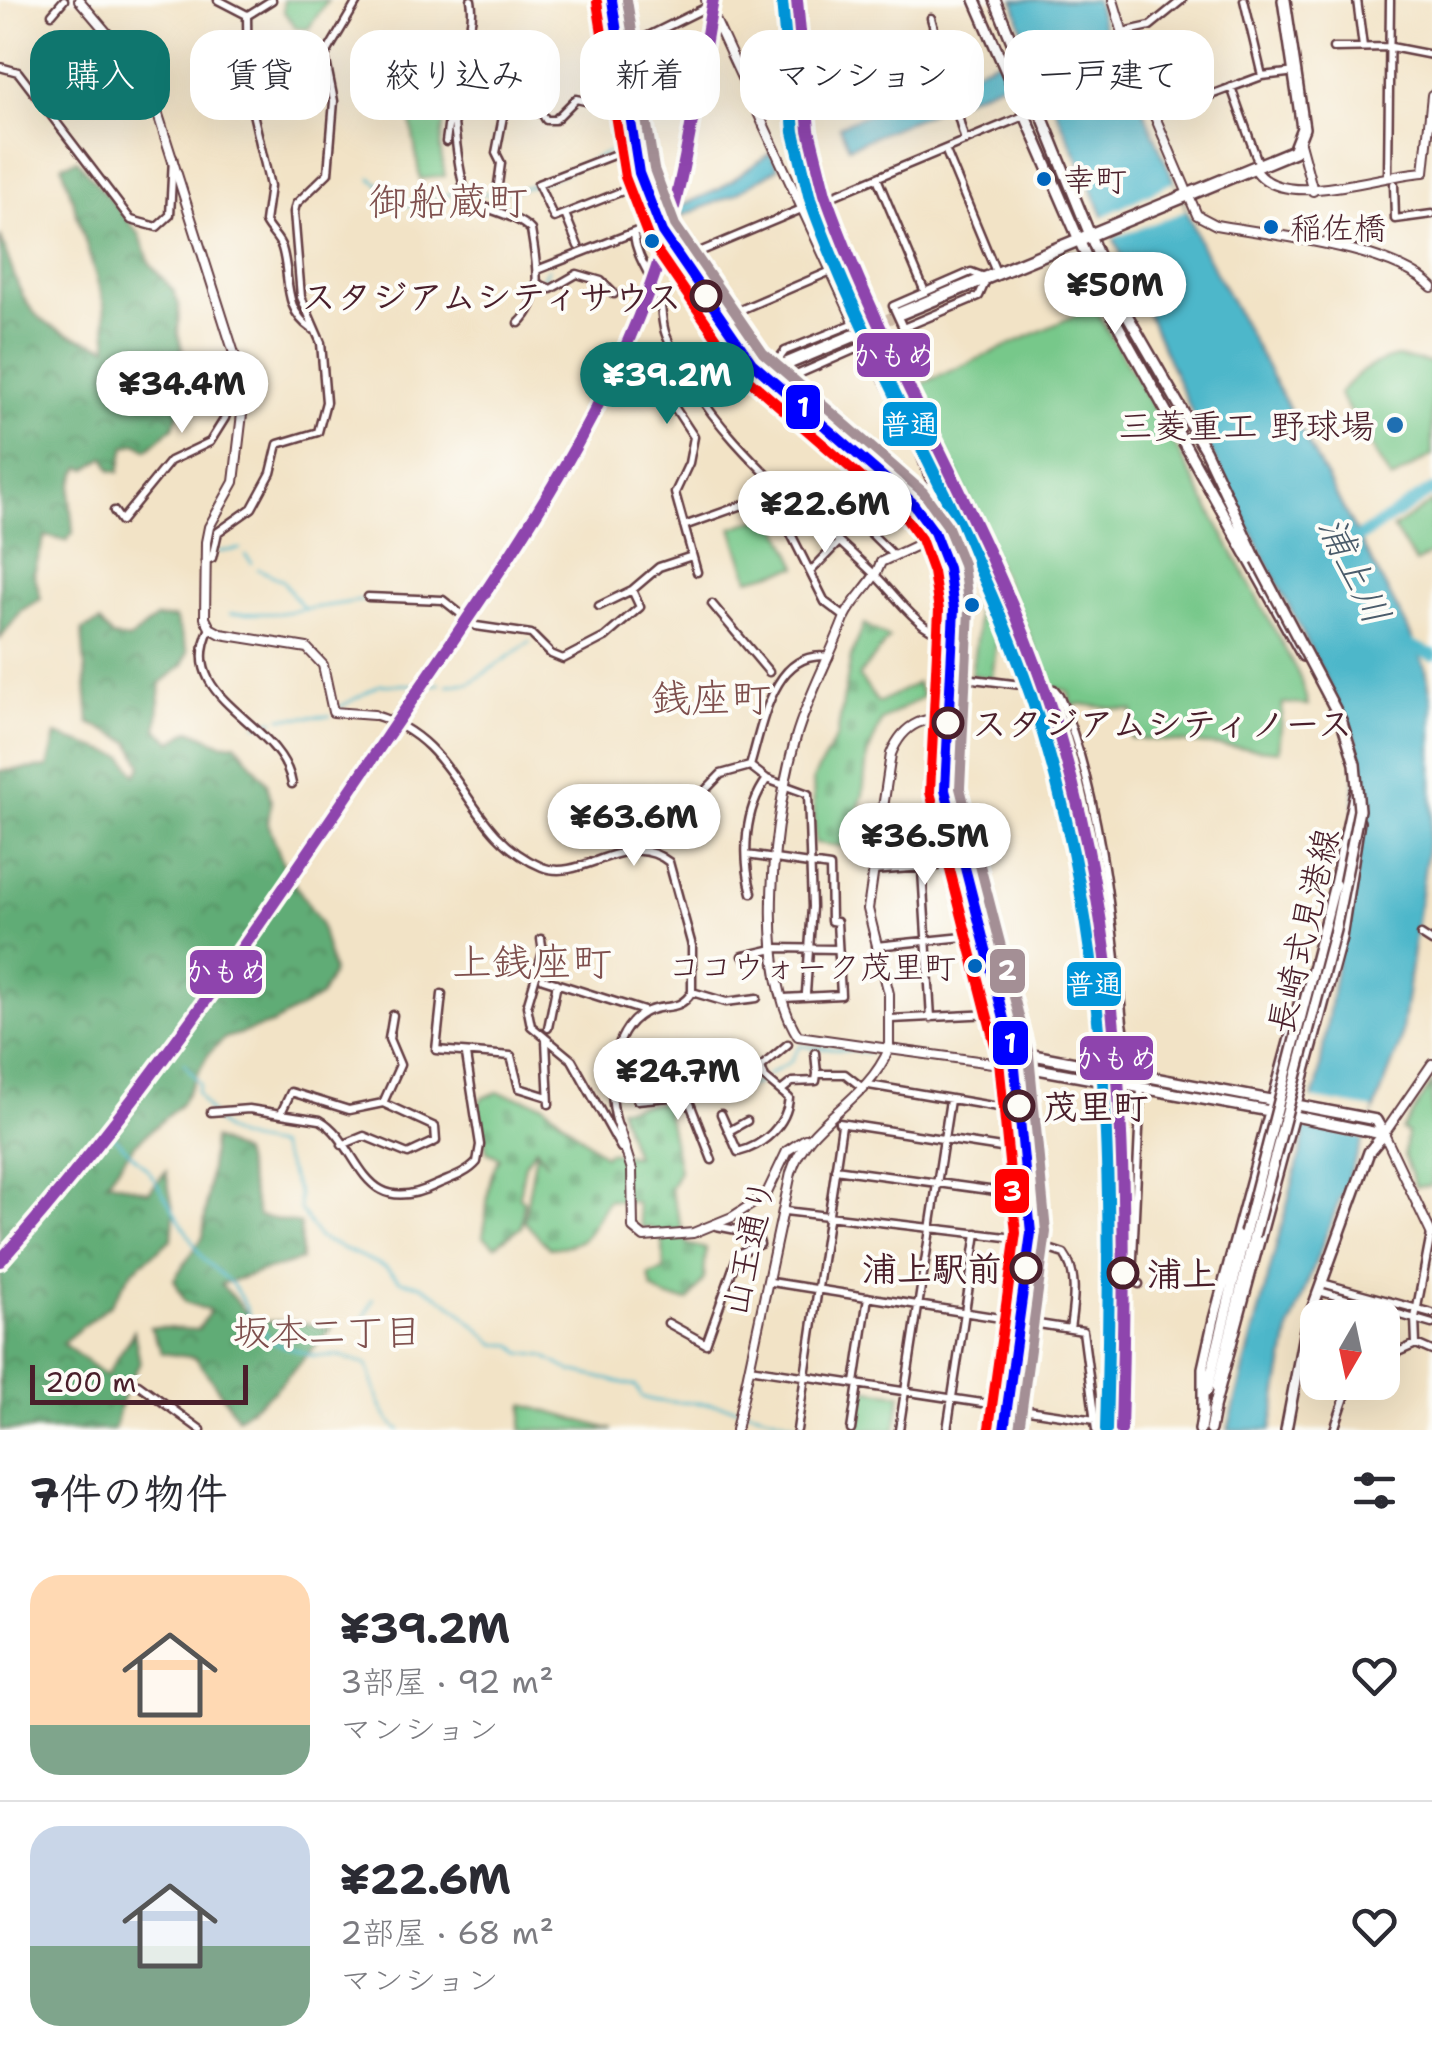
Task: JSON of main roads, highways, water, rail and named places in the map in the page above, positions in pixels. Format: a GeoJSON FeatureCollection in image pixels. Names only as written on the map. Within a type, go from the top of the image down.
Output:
{"type":"FeatureCollection","features":[{"type":"Feature","properties":{"kind":"highway"},"geometry":{"type":"LineString","coordinates":[[603,0],[626,150],[634,187],[650,226],[753,378],[897,500],[928,538],[941,579],[943,638],[935,786],[1007,1064],[1023,1242],[995,1430]]}},
{"type":"Feature","properties":{"kind":"highway"},"geometry":{"type":"LineString","coordinates":[[625,0],[653,182],[691,255],[771,369],[912,482],[949,530],[963,573],[966,641],[956,789],[1028,1059],[1044,1247],[1014,1430]]}},
{"type":"Feature","properties":{"kind":"highway"},"geometry":{"type":"LineString","coordinates":[[902,313],[1292,152],[1300,143],[1296,72],[1284,0]]}},
{"type":"Feature","properties":{"kind":"highway"},"geometry":{"type":"LineString","coordinates":[[753,378],[854,329]]}},
{"type":"Feature","properties":{"kind":"main road","name":"長崎式見港線"},"geometry":{"type":"LineString","coordinates":[[975,0],[1010,87],[1084,238],[1136,336],[1186,413],[1272,593],[1336,708],[1355,764],[1359,810],[1331,947],[1249,1234]]}},
{"type":"Feature","properties":{"kind":"main road","name":"長崎式見港線"},"geometry":{"type":"LineString","coordinates":[[996,0],[1124,338],[1249,566],[1336,703],[1354,749],[1354,801],[1208,1412],[1200,1430]]}},
{"type":"Feature","properties":{"kind":"main road"},"geometry":{"type":"LineString","coordinates":[[1208,1412],[1299,1111],[1354,879],[1359,810]]}},
{"type":"Feature","properties":{"kind":"main road"},"geometry":{"type":"LineString","coordinates":[[1208,1412],[1203,1368],[1271,1105],[1335,884]]}},
{"type":"Feature","properties":{"kind":"main road"},"geometry":{"type":"LineString","coordinates":[[1007,1064],[1028,1059],[1106,1070],[1139,1081]]}},
{"type":"Feature","properties":{"kind":"main road"},"geometry":{"type":"LineString","coordinates":[[1028,1059],[1373,1125],[1384,1134],[1370,1152],[1311,1310],[1293,1378],[1286,1430]]}},
{"type":"Feature","properties":{"kind":"main road","name":"長崎式見港線"},"geometry":{"type":"LineString","coordinates":[[1208,1412],[1210,1430]]}},
{"type":"Feature","properties":{"kind":"water"},"geometry":{"type":"Polygon","coordinates":[[[1014,0],[1096,0],[1104,30],[1022,30],[1014,0]]]}},
{"type":"Feature","properties":{"kind":"water"},"geometry":{"type":"Polygon","coordinates":[[[1004,58],[1004,82],[984,90],[984,66],[1004,58]]]}},
{"type":"Feature","properties":{"kind":"water"},"geometry":{"type":"Polygon","coordinates":[[[853,120],[913,120],[849,147],[839,126],[853,120]]]}},
{"type":"Feature","properties":{"kind":"water","name":"浦上川"},"geometry":{"type":"Polygon","coordinates":[[[1060,120],[1148,120],[1202,247],[1406,625],[1426,669],[1432,702],[1432,815],[1400,1044],[1290,1328],[1271,1430],[1228,1430],[1305,1136],[1297,1130],[1317,1087],[1353,860],[1356,739],[1198,426],[1060,120]]]}},
{"type":"Feature","properties":{"kind":"water"},"geometry":{"type":"Polygon","coordinates":[[[770,153],[778,168],[734,195],[682,216],[678,207],[720,189],[770,153]]]}},
{"type":"Feature","properties":{"kind":"waterway"},"geometry":{"type":"LineString","coordinates":[[468,191],[506,192],[526,187],[621,147]]}},
{"type":"Feature","properties":{"kind":"waterway"},"geometry":{"type":"LineString","coordinates":[[371,178],[408,206],[461,191]]}},
{"type":"Feature","properties":{"kind":"waterway"},"geometry":{"type":"LineString","coordinates":[[542,279],[548,269]]}},
{"type":"Feature","properties":{"kind":"waterway","name":"浦上川"},"geometry":{"type":"LineString","coordinates":[[1358,538],[1432,490]]}},
{"type":"Feature","properties":{"kind":"waterway"},"geometry":{"type":"LineString","coordinates":[[218,552],[240,549]]}},
{"type":"Feature","properties":{"kind":"waterway"},"geometry":{"type":"LineString","coordinates":[[245,555],[252,563]]}},
{"type":"Feature","properties":{"kind":"waterway"},"geometry":{"type":"LineString","coordinates":[[258,569],[282,580],[304,609]]}},
{"type":"Feature","properties":{"kind":"waterway"},"geometry":{"type":"LineString","coordinates":[[230,614],[280,613],[365,600]]}},
{"type":"Feature","properties":{"kind":"waterway"},"geometry":{"type":"LineString","coordinates":[[448,685],[470,683],[530,642]]}},
{"type":"Feature","properties":{"kind":"waterway"},"geometry":{"type":"LineString","coordinates":[[1402,642],[1432,655]]}},
{"type":"Feature","properties":{"kind":"waterway"},"geometry":{"type":"LineString","coordinates":[[338,708],[380,685],[440,684]]}},
{"type":"Feature","properties":{"kind":"waterway"},"geometry":{"type":"LineString","coordinates":[[281,718],[330,716]]}},
{"type":"Feature","properties":{"kind":"waterway"},"geometry":{"type":"LineString","coordinates":[[257,725],[274,720]]}},
{"type":"Feature","properties":{"kind":"waterway"},"geometry":{"type":"LineString","coordinates":[[767,1075],[790,1062],[800,1046],[867,1052]]}},
{"type":"Feature","properties":{"kind":"waterway"},"geometry":{"type":"LineString","coordinates":[[645,1054],[723,1082],[751,1085],[761,1080]]}},
{"type":"Feature","properties":{"kind":"waterway"},"geometry":{"type":"LineString","coordinates":[[184,1063],[200,1084],[197,1092],[221,1126],[238,1137],[278,1146],[298,1192],[300,1210],[319,1238],[385,1267],[401,1281],[421,1285],[455,1307],[495,1344],[513,1345],[521,1353],[544,1356],[571,1371],[636,1386],[642,1397],[722,1405],[797,1424]]}},
{"type":"Feature","properties":{"kind":"waterway"},"geometry":{"type":"LineString","coordinates":[[113,1136],[149,1171],[204,1260],[232,1284],[247,1308],[251,1326],[266,1332],[269,1341],[313,1356],[342,1356],[367,1365],[382,1409],[400,1430]]}},
{"type":"Feature","properties":{"kind":"waterway"},"geometry":{"type":"LineString","coordinates":[[1323,1289],[1411,1313]]}},
{"type":"Feature","properties":{"kind":"waterway"},"geometry":{"type":"LineString","coordinates":[[363,1321],[373,1299]]}},
{"type":"Feature","properties":{"kind":"waterway"},"geometry":{"type":"LineString","coordinates":[[1419,1316],[1432,1320]]}},
{"type":"Feature","properties":{"kind":"tunnel"},"geometry":{"type":"LineString","coordinates":[[853,336],[901,313]]}},
{"type":"Feature","properties":{"kind":"place","name":"幸町"},"geometry":{"type":"Point","coordinates":[1044,179]}},
{"type":"Feature","properties":{"kind":"place","name":"稲佐橋"},"geometry":{"type":"Point","coordinates":[1271,227]}},
{"type":"Feature","properties":{"kind":"place","name":"スタジアムシティサウス"},"geometry":{"type":"Point","coordinates":[706,296]}},
{"type":"Feature","properties":{"kind":"place","name":"三菱重工 野球場"},"geometry":{"type":"Point","coordinates":[1395,425]}},
{"type":"Feature","properties":{"kind":"place","name":"スタジアムシティノース"},"geometry":{"type":"Point","coordinates":[948,723]}},
{"type":"Feature","properties":{"kind":"place","name":"ココウォーク茂里町"},"geometry":{"type":"Point","coordinates":[975,966]}},
{"type":"Feature","properties":{"kind":"place","name":"茂里町"},"geometry":{"type":"Point","coordinates":[1019,1106]}},
{"type":"Feature","properties":{"kind":"place","name":"浦上駅前"},"geometry":{"type":"Point","coordinates":[1026,1268]}},
{"type":"Feature","properties":{"kind":"place","name":"浦上"},"geometry":{"type":"Point","coordinates":[1123,1273]}},
{"type":"Feature","properties":{"kind":"district","name":"御船蔵町"},"geometry":{"type":"Point","coordinates":[448,201]}},
{"type":"Feature","properties":{"kind":"district","name":"銭座町"},"geometry":{"type":"Point","coordinates":[711,698]}},
{"type":"Feature","properties":{"kind":"district","name":"上銭座町"},"geometry":{"type":"Point","coordinates":[532,962]}},
{"type":"Feature","properties":{"kind":"district","name":"坂本二丁目"},"geometry":{"type":"Point","coordinates":[327,1331]}}]}
